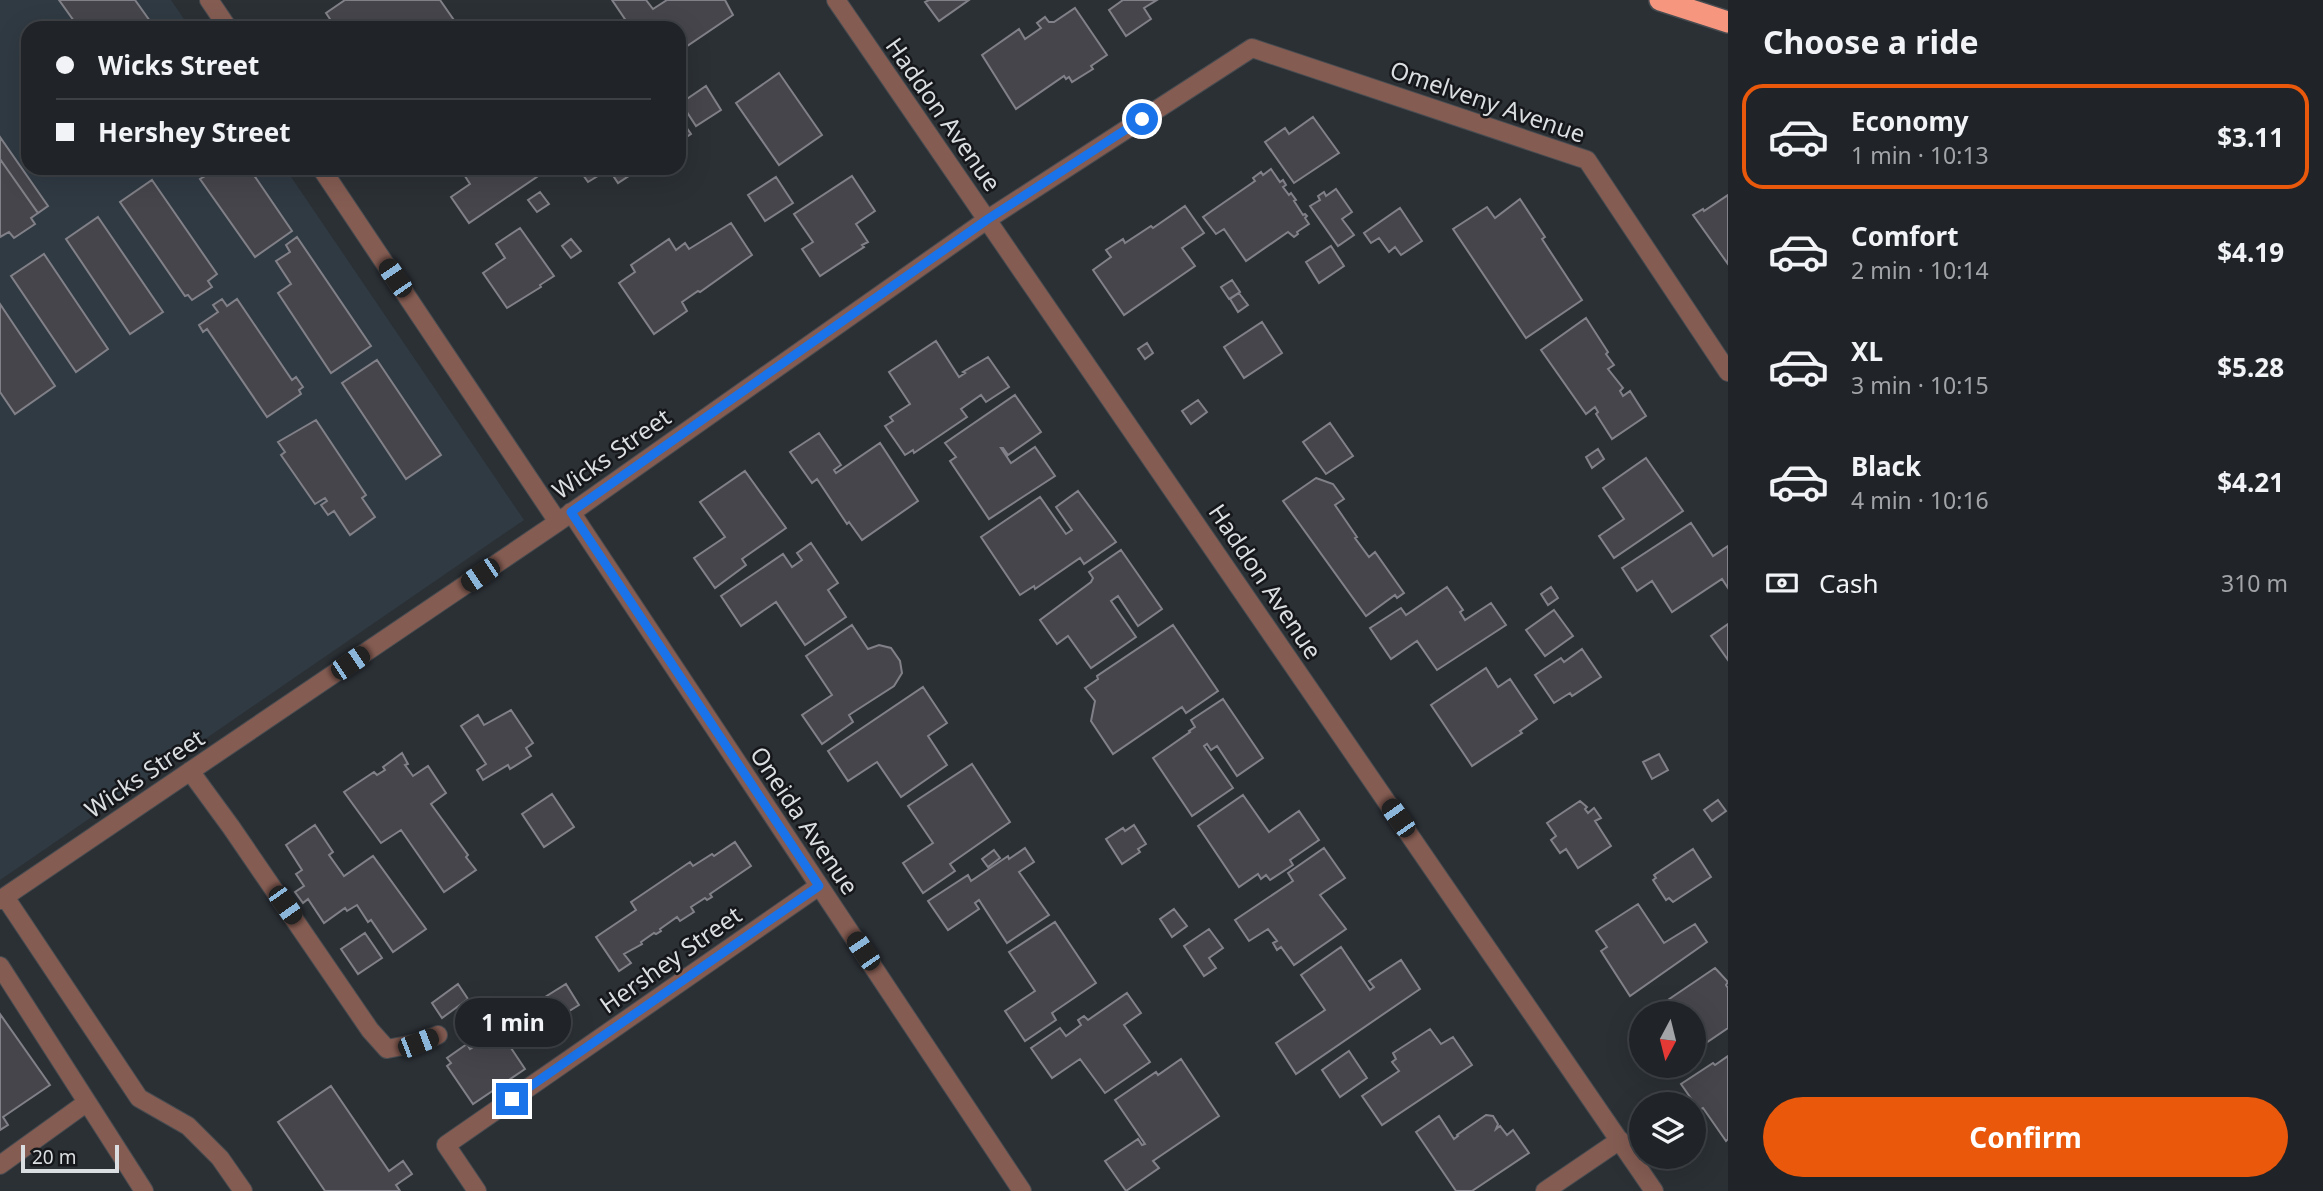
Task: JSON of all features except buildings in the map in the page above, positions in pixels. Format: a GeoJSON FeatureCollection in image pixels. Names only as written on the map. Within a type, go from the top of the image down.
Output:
{"type":"FeatureCollection","features":[{"type":"Feature","properties":{"kind":"highway"},"geometry":{"type":"LineString","coordinates":[[1660,0],[1728,22]]}},
{"type":"Feature","properties":{"kind":"street"},"geometry":{"type":"LineString","coordinates":[[209,0],[223,21]]}},
{"type":"Feature","properties":{"kind":"street","name":"Haddon Avenue"},"geometry":{"type":"LineString","coordinates":[[836,0],[1654,1191]]}},
{"type":"Feature","properties":{"kind":"street","name":"Wicks Street"},"geometry":{"type":"LineString","coordinates":[[2,898],[564,517],[988,219],[1252,48]]}},
{"type":"Feature","properties":{"kind":"street","name":"Omelveny Avenue"},"geometry":{"type":"LineString","coordinates":[[1252,48],[1587,160],[1728,372]]}},
{"type":"Feature","properties":{"kind":"street","name":"Oneida Avenue"},"geometry":{"type":"LineString","coordinates":[[326,175],[819,886],[1022,1191]]}},
{"type":"Feature","properties":{"kind":"street"},"geometry":{"type":"LineString","coordinates":[[190,771],[370,1030],[387,1049],[418,1043],[438,1035]]}},
{"type":"Feature","properties":{"kind":"street","name":"Hershey Street"},"geometry":{"type":"LineString","coordinates":[[477,1191],[446,1145],[819,886]]}},
{"type":"Feature","properties":{"kind":"street"},"geometry":{"type":"LineString","coordinates":[[2,898],[139,1098],[188,1126],[220,1158],[243,1191]]}},
{"type":"Feature","properties":{"kind":"street"},"geometry":{"type":"LineString","coordinates":[[0,966],[144,1191]]}},
{"type":"Feature","properties":{"kind":"street"},"geometry":{"type":"LineString","coordinates":[[0,1165],[86,1103]]}},
{"type":"Feature","properties":{"kind":"street"},"geometry":{"type":"LineString","coordinates":[[1545,1191],[1620,1140]]}},
{"type":"Feature","properties":{"kind":"shaded area"},"geometry":{"type":"Polygon","coordinates":[[[0,0],[171,0],[185,21],[21,21],[21,175],[290,175],[524,520],[0,880],[0,0]]]}},
{"type":"Feature","properties":{"kind":"route"},"geometry":{"type":"LineString","coordinates":[[512,1099],[819,886],[571,512],[988,219],[1142,119]]}}]}
